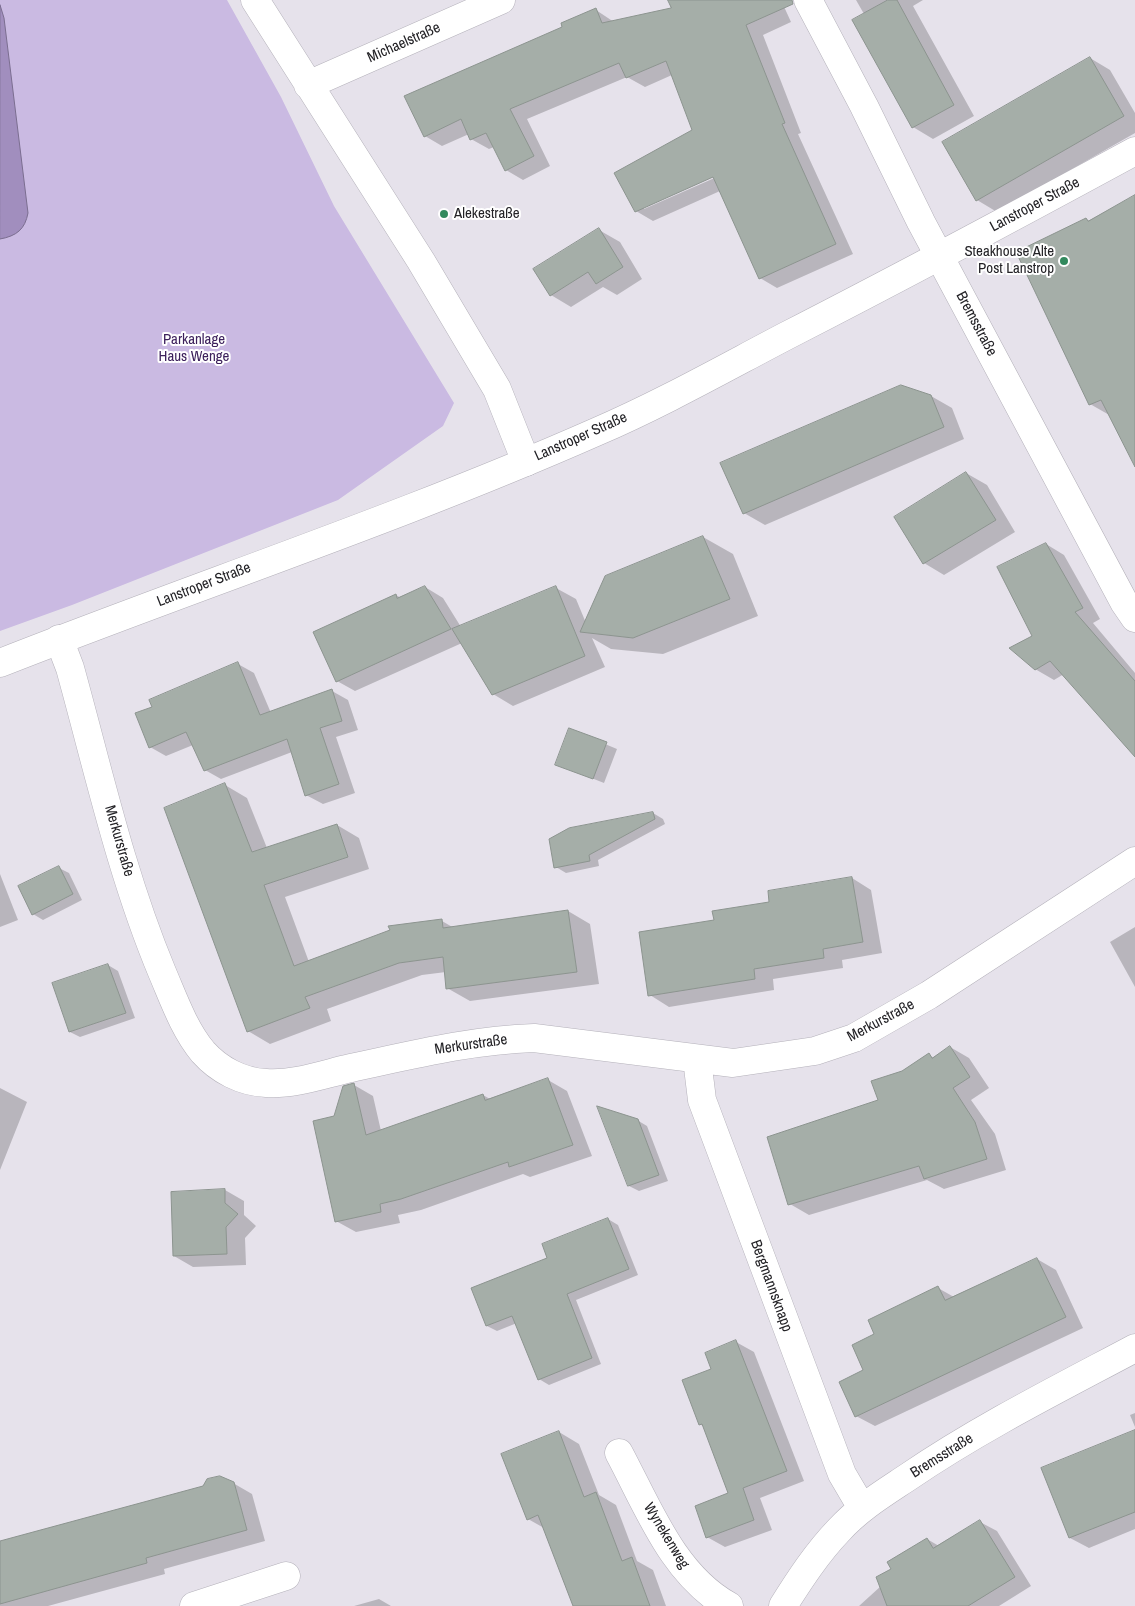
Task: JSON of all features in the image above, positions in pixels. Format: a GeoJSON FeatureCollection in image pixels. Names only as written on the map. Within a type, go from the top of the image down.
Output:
{"type":"FeatureCollection","features":[{"type":"Feature","properties":{"kind":"street"},"geometry":{"type":"LineString","coordinates":[[255,0],[421,261],[497,389],[526,462]]}},
{"type":"Feature","properties":{"kind":"street","name":"Michaelstraße"},"geometry":{"type":"LineString","coordinates":[[308,85],[501,0]]}},
{"type":"Feature","properties":{"kind":"street","name":"Bremsstraße"},"geometry":{"type":"LineString","coordinates":[[808,0],[940,257],[1124,602],[1135,618]]}},
{"type":"Feature","properties":{"kind":"street","name":"Lanstroper Straße"},"geometry":{"type":"LineString","coordinates":[[0,663],[316,544],[526,462],[664,400],[940,257],[1135,151]]}},
{"type":"Feature","properties":{"kind":"street","name":"Merkurstraße"},"geometry":{"type":"LineString","coordinates":[[59,640],[70,668],[121,851],[151,945],[188,1032],[205,1054],[234,1077],[266,1084],[298,1080],[468,1043],[509,1039],[534,1038],[733,1063],[815,1051],[854,1038],[929,995],[1135,861]]}},
{"type":"Feature","properties":{"kind":"street","name":"Bergmannsknapp"},"geometry":{"type":"LineString","coordinates":[[697,1059],[702,1100],[842,1474],[862,1508]]}},
{"type":"Feature","properties":{"kind":"street","name":"Bremsstraße"},"geometry":{"type":"LineString","coordinates":[[783,1606],[801,1577],[839,1530],[862,1508],[943,1454],[1135,1348]]}},
{"type":"Feature","properties":{"kind":"street","name":"Wynekenweg"},"geometry":{"type":"LineString","coordinates":[[620,1453],[672,1552],[693,1579],[718,1600],[729,1606]]}},
{"type":"Feature","properties":{"kind":"street"},"geometry":{"type":"LineString","coordinates":[[194,1606],[235,1600],[286,1576]]}},
{"type":"Feature","properties":{"kind":"green space","name":"Parkanlage Haus Wenge"},"geometry":{"type":"Polygon","coordinates":[[[0,0],[227,0],[281,97],[334,206],[454,403],[443,426],[338,500],[72,605],[0,631],[0,0]]]}},
{"type":"Feature","properties":{"kind":"shaded area"},"geometry":{"type":"Polygon","coordinates":[[[0,5],[4,18],[28,213],[25,223],[16,234],[0,239],[0,5]]]}},
{"type":"Feature","properties":{"kind":"building"},"geometry":{"type":"Polygon","coordinates":[[[668,0],[792,0],[793,4],[746,25],[785,123],[782,124],[836,244],[759,279],[713,177],[635,212],[614,173],[692,130],[666,61],[626,78],[619,63],[510,109],[534,156],[505,171],[486,133],[470,140],[461,119],[424,137],[404,96],[562,27],[561,23],[596,8],[602,23],[671,8],[668,0]]]}},
{"type":"Feature","properties":{"kind":"building"},"geometry":{"type":"Polygon","coordinates":[[[888,0],[897,0],[954,105],[912,128],[852,20],[888,0]]]}},
{"type":"Feature","properties":{"kind":"building"},"geometry":{"type":"Polygon","coordinates":[[[1090,57],[1124,116],[976,201],[942,142],[1090,57]]]}},
{"type":"Feature","properties":{"kind":"building"},"geometry":{"type":"Polygon","coordinates":[[[1135,195],[1135,467],[1101,400],[1089,405],[1016,252],[1086,218],[1088,221],[1135,195]]]}},
{"type":"Feature","properties":{"kind":"building"},"geometry":{"type":"Polygon","coordinates":[[[599,228],[623,267],[596,284],[588,272],[550,296],[533,269],[599,228]]]}},
{"type":"Feature","properties":{"kind":"building"},"geometry":{"type":"Polygon","coordinates":[[[901,385],[931,395],[944,427],[743,514],[720,463],[901,385]]]}},
{"type":"Feature","properties":{"kind":"building"},"geometry":{"type":"Polygon","coordinates":[[[966,472],[996,520],[923,564],[894,517],[966,472]]]}},
{"type":"Feature","properties":{"kind":"building"},"geometry":{"type":"Polygon","coordinates":[[[703,536],[730,599],[633,638],[580,632],[605,576],[703,536]]]}},
{"type":"Feature","properties":{"kind":"building"},"geometry":{"type":"Polygon","coordinates":[[[1046,543],[1083,608],[1075,612],[1135,681],[1135,757],[1050,661],[1035,670],[1009,648],[1032,636],[997,567],[1046,543]]]}},
{"type":"Feature","properties":{"kind":"building"},"geometry":{"type":"Polygon","coordinates":[[[425,586],[451,629],[336,682],[313,632],[396,594],[397,598],[425,586]]]}},
{"type":"Feature","properties":{"kind":"building"},"geometry":{"type":"Polygon","coordinates":[[[556,586],[585,656],[492,695],[452,629],[556,586]]]}},
{"type":"Feature","properties":{"kind":"building"},"geometry":{"type":"Polygon","coordinates":[[[238,662],[260,715],[332,689],[342,721],[320,728],[339,784],[305,796],[287,739],[204,771],[186,732],[149,748],[135,713],[152,707],[149,700],[238,662]]]}},
{"type":"Feature","properties":{"kind":"building"},"geometry":{"type":"Polygon","coordinates":[[[569,728],[607,742],[593,779],[555,765],[569,728]]]}},
{"type":"Feature","properties":{"kind":"building"},"geometry":{"type":"Polygon","coordinates":[[[225,783],[252,852],[337,824],[348,857],[264,885],[294,966],[390,930],[388,926],[442,919],[443,928],[568,910],[577,972],[446,989],[443,957],[399,963],[305,997],[310,1008],[247,1032],[164,808],[225,783]]]}},
{"type":"Feature","properties":{"kind":"building"},"geometry":{"type":"Polygon","coordinates":[[[653,812],[655,819],[589,855],[590,861],[554,868],[549,839],[569,828],[653,812]]]}},
{"type":"Feature","properties":{"kind":"building"},"geometry":{"type":"Polygon","coordinates":[[[59,866],[73,894],[32,915],[18,886],[59,866]]]}},
{"type":"Feature","properties":{"kind":"building"},"geometry":{"type":"Polygon","coordinates":[[[852,877],[863,942],[823,949],[824,958],[754,969],[755,979],[648,996],[639,932],[714,920],[712,911],[769,902],[768,891],[852,877]]]}},
{"type":"Feature","properties":{"kind":"building"},"geometry":{"type":"Polygon","coordinates":[[[108,964],[126,1013],[69,1032],[52,983],[108,964]]]}},
{"type":"Feature","properties":{"kind":"building"},"geometry":{"type":"Polygon","coordinates":[[[950,1046],[970,1077],[953,1088],[975,1122],[987,1159],[924,1179],[919,1166],[788,1205],[767,1137],[878,1100],[871,1081],[902,1071],[929,1053],[932,1058],[950,1046]]]}},
{"type":"Feature","properties":{"kind":"building"},"geometry":{"type":"Polygon","coordinates":[[[548,1078],[573,1145],[509,1167],[508,1162],[401,1199],[380,1204],[381,1212],[335,1222],[313,1121],[334,1116],[343,1086],[354,1083],[366,1135],[483,1094],[485,1100],[548,1078]]]}},
{"type":"Feature","properties":{"kind":"building"},"geometry":{"type":"Polygon","coordinates":[[[597,1106],[638,1119],[659,1175],[628,1186],[597,1106]]]}},
{"type":"Feature","properties":{"kind":"building"},"geometry":{"type":"Polygon","coordinates":[[[225,1189],[225,1203],[238,1214],[226,1227],[227,1254],[173,1256],[171,1192],[225,1189]]]}},
{"type":"Feature","properties":{"kind":"building"},"geometry":{"type":"Polygon","coordinates":[[[608,1218],[629,1269],[567,1294],[592,1358],[538,1380],[512,1316],[486,1326],[471,1288],[547,1258],[542,1244],[608,1218]]]}},
{"type":"Feature","properties":{"kind":"building"},"geometry":{"type":"Polygon","coordinates":[[[1037,1258],[1066,1317],[855,1417],[839,1382],[863,1370],[852,1345],[874,1334],[868,1320],[938,1286],[945,1300],[1037,1258]]]}},
{"type":"Feature","properties":{"kind":"building"},"geometry":{"type":"Polygon","coordinates":[[[736,1340],[787,1471],[743,1488],[754,1520],[706,1538],[695,1506],[728,1493],[702,1424],[699,1425],[682,1380],[711,1369],[705,1353],[736,1340]]]}},
{"type":"Feature","properties":{"kind":"building"},"geometry":{"type":"Polygon","coordinates":[[[1135,1430],[1135,1512],[1069,1538],[1041,1468],[1135,1430]]]}},
{"type":"Feature","properties":{"kind":"building"},"geometry":{"type":"Polygon","coordinates":[[[559,1431],[584,1497],[596,1492],[622,1561],[632,1557],[650,1606],[573,1606],[538,1515],[527,1520],[501,1454],[559,1431]]]}},
{"type":"Feature","properties":{"kind":"building"},"geometry":{"type":"Polygon","coordinates":[[[220,1476],[234,1482],[247,1530],[146,1558],[147,1563],[0,1604],[0,1541],[203,1486],[207,1479],[220,1476]]]}},
{"type":"Feature","properties":{"kind":"building"},"geometry":{"type":"Polygon","coordinates":[[[980,1520],[1015,1577],[968,1606],[887,1606],[876,1577],[891,1569],[887,1562],[927,1538],[933,1548],[980,1520]]]}},
{"type":"Feature","properties":{"kind":"place","name":"Alekestraße"},"geometry":{"type":"Point","coordinates":[444,214]}},
{"type":"Feature","properties":{"kind":"place","name":"Steakhouse Alte Post Lanstrop"},"geometry":{"type":"Point","coordinates":[1064,261]}}]}
